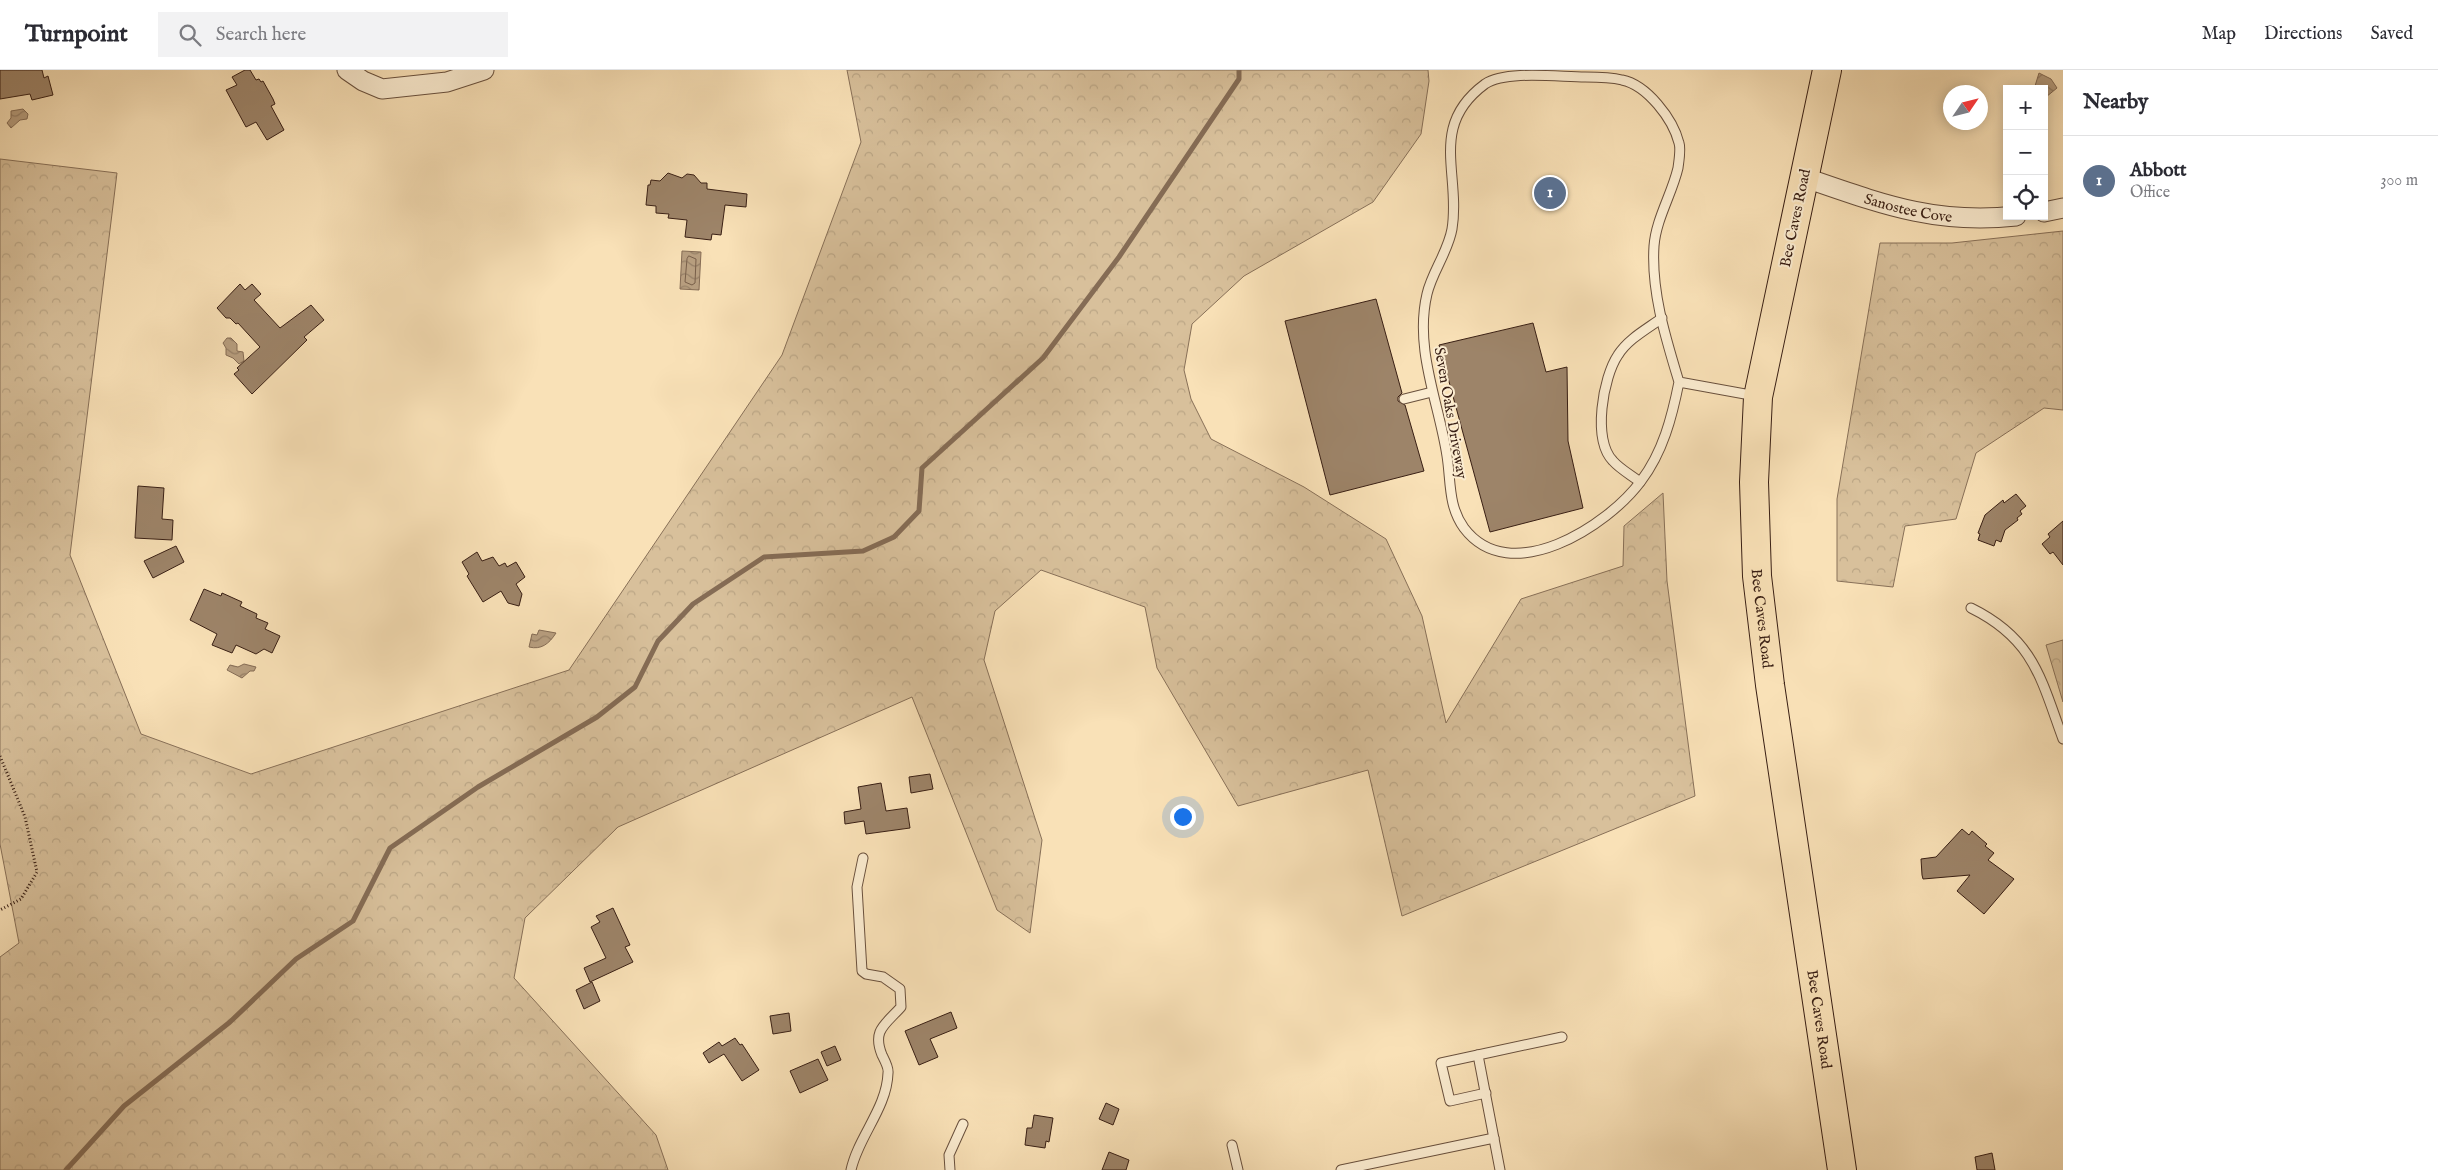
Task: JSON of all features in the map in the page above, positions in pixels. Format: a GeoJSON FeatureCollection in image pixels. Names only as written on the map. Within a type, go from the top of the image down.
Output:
{"type":"FeatureCollection","features":[{"type":"Feature","properties":{"kind":"main road","name":"Bee Caves Road"},"geometry":{"type":"LineString","coordinates":[[1827,70],[1758,397],[1754,482],[1757,576],[1772,695],[1842,1170]]}},
{"type":"Feature","properties":{"kind":"street"},"geometry":{"type":"LineString","coordinates":[[347,70],[363,81],[382,89],[447,82],[484,70]]}},
{"type":"Feature","properties":{"kind":"street","name":"Sanostee Cove"},"geometry":{"type":"LineString","coordinates":[[1803,177],[1903,210],[1963,218],[2003,216]]}},
{"type":"Feature","properties":{"kind":"street"},"geometry":{"type":"LineString","coordinates":[[2048,211],[2063,208]]}},
{"type":"Feature","properties":{"kind":"lane","name":"Seven Oaks Driveway"},"geometry":{"type":"LineString","coordinates":[[1514,75],[1602,77],[1626,80],[1653,98],[1668,118],[1680,145],[1678,168],[1654,245],[1658,302],[1679,382],[1673,415],[1657,454],[1640,482],[1610,512],[1593,525],[1559,545],[1514,554],[1485,545],[1465,529],[1452,504],[1447,455],[1432,392],[1424,334],[1427,294],[1452,232],[1454,196],[1449,158],[1451,130],[1466,104],[1487,82],[1514,75]]}},
{"type":"Feature","properties":{"kind":"lane"},"geometry":{"type":"LineString","coordinates":[[1640,482],[1611,460],[1602,440],[1602,412],[1607,375],[1618,354],[1633,339],[1662,318]]}},
{"type":"Feature","properties":{"kind":"lane"},"geometry":{"type":"LineString","coordinates":[[1679,382],[1758,397]]}},
{"type":"Feature","properties":{"kind":"lane"},"geometry":{"type":"LineString","coordinates":[[1404,399],[1432,392]]}},
{"type":"Feature","properties":{"kind":"lane"},"geometry":{"type":"LineString","coordinates":[[1971,608],[1999,626],[2026,650],[2041,678],[2063,739]]}},
{"type":"Feature","properties":{"kind":"lane"},"geometry":{"type":"LineString","coordinates":[[851,1170],[854,1156],[886,1090],[889,1071],[877,1039],[879,1031],[901,1007],[900,989],[883,977],[866,974],[862,971],[857,887],[863,858]]}},
{"type":"Feature","properties":{"kind":"lane"},"geometry":{"type":"LineString","coordinates":[[1486,1093],[1450,1101],[1441,1063],[1562,1037]]}},
{"type":"Feature","properties":{"kind":"lane"},"geometry":{"type":"LineString","coordinates":[[1478,1055],[1500,1170]]}},
{"type":"Feature","properties":{"kind":"lane"},"geometry":{"type":"LineString","coordinates":[[950,1170],[949,1155],[963,1124]]}},
{"type":"Feature","properties":{"kind":"lane"},"geometry":{"type":"LineString","coordinates":[[1341,1170],[1494,1138]]}},
{"type":"Feature","properties":{"kind":"lane"},"geometry":{"type":"LineString","coordinates":[[1232,1145],[1238,1170]]}},
{"type":"Feature","properties":{"kind":"path"},"geometry":{"type":"LineString","coordinates":[[0,756],[25,817],[36,872],[21,899],[0,910]]}},
{"type":"Feature","properties":{"kind":"green space"},"geometry":{"type":"Polygon","coordinates":[[[847,70],[1428,70],[1429,81],[1421,134],[1373,202],[1244,276],[1192,324],[1184,370],[1191,399],[1211,439],[1304,487],[1386,539],[1422,616],[1446,723],[1521,599],[1623,566],[1624,526],[1663,493],[1667,581],[1695,796],[1402,916],[1368,770],[1238,806],[1157,668],[1145,607],[1041,570],[995,611],[984,660],[1042,840],[1030,933],[997,910],[912,697],[618,827],[525,918],[514,978],[656,1135],[668,1170],[0,1170],[0,957],[19,943],[0,844],[0,159],[117,173],[70,555],[141,734],[251,774],[569,670],[782,355],[861,142],[847,70]]]}},
{"type":"Feature","properties":{"kind":"green space"},"geometry":{"type":"Polygon","coordinates":[[[2063,231],[2063,410],[2044,408],[1976,453],[1956,519],[1905,526],[1893,587],[1837,581],[1837,499],[1880,243],[1952,243],[2063,231]]]}},
{"type":"Feature","properties":{"kind":"green space"},"geometry":{"type":"Polygon","coordinates":[[[2063,640],[2063,702],[2046,645],[2063,640]]]}},
{"type":"Feature","properties":{"kind":"water"},"geometry":{"type":"Polygon","coordinates":[[[2039,73],[2051,79],[2057,88],[2048,95],[2048,85],[2035,85],[2039,73]]]}},
{"type":"Feature","properties":{"kind":"water"},"geometry":{"type":"Polygon","coordinates":[[[23,109],[28,114],[27,119],[20,120],[11,128],[7,123],[11,118],[11,111],[23,109]]]}},
{"type":"Feature","properties":{"kind":"water"},"geometry":{"type":"Polygon","coordinates":[[[682,251],[701,252],[699,290],[680,289],[682,251]]]}},
{"type":"Feature","properties":{"kind":"water"},"geometry":{"type":"Polygon","coordinates":[[[227,338],[231,338],[237,344],[237,351],[243,352],[244,361],[239,364],[233,358],[226,355],[226,348],[223,343],[227,338]]]}},
{"type":"Feature","properties":{"kind":"water"},"geometry":{"type":"Polygon","coordinates":[[[539,630],[556,633],[551,640],[541,647],[529,647],[532,634],[537,635],[539,630]]]}},
{"type":"Feature","properties":{"kind":"water"},"geometry":{"type":"Polygon","coordinates":[[[244,664],[256,667],[254,671],[250,671],[242,678],[227,670],[230,665],[238,667],[244,664]]]}},
{"type":"Feature","properties":{"kind":"building"},"geometry":{"type":"Polygon","coordinates":[[[0,70],[42,70],[44,78],[48,76],[53,95],[32,100],[30,94],[0,99],[0,70]]]}},
{"type":"Feature","properties":{"kind":"building"},"geometry":{"type":"Polygon","coordinates":[[[245,70],[250,70],[256,80],[263,81],[275,104],[271,106],[284,130],[267,140],[256,122],[246,127],[226,90],[237,85],[232,77],[245,70]]]}},
{"type":"Feature","properties":{"kind":"building"},"geometry":{"type":"Polygon","coordinates":[[[668,173],[682,178],[687,174],[694,175],[701,183],[707,183],[707,189],[747,194],[746,207],[725,205],[721,235],[712,234],[711,240],[685,237],[687,220],[668,218],[669,214],[656,213],[656,206],[646,205],[648,185],[650,185],[651,180],[660,181],[668,173]]]}},
{"type":"Feature","properties":{"kind":"building"},"geometry":{"type":"Polygon","coordinates":[[[240,284],[245,290],[252,284],[261,294],[254,300],[280,328],[311,305],[324,320],[304,337],[307,340],[252,394],[234,374],[239,370],[237,368],[260,347],[238,323],[236,324],[230,318],[226,318],[217,308],[240,284]]]}},
{"type":"Feature","properties":{"kind":"building"},"geometry":{"type":"Polygon","coordinates":[[[1376,299],[1402,393],[1398,397],[1398,401],[1405,405],[1424,471],[1330,495],[1285,321],[1376,299]]]}},
{"type":"Feature","properties":{"kind":"building"},"geometry":{"type":"Polygon","coordinates":[[[1533,323],[1546,372],[1567,367],[1568,441],[1583,508],[1490,532],[1439,345],[1533,323]]]}},
{"type":"Feature","properties":{"kind":"building"},"geometry":{"type":"Polygon","coordinates":[[[138,486],[164,488],[162,519],[173,520],[172,540],[135,538],[138,486]]]}},
{"type":"Feature","properties":{"kind":"building"},"geometry":{"type":"Polygon","coordinates":[[[2016,494],[2026,506],[2020,511],[2022,514],[2017,518],[2018,520],[2005,530],[2001,542],[1996,540],[1994,546],[1978,540],[1980,534],[1978,533],[1985,515],[2003,500],[2004,503],[2016,494]]]}},
{"type":"Feature","properties":{"kind":"building"},"geometry":{"type":"Polygon","coordinates":[[[2063,521],[2063,565],[2053,552],[2050,554],[2042,544],[2050,537],[2048,534],[2063,521]]]}},
{"type":"Feature","properties":{"kind":"building"},"geometry":{"type":"Polygon","coordinates":[[[176,546],[184,562],[153,578],[144,561],[176,546]]]}},
{"type":"Feature","properties":{"kind":"building"},"geometry":{"type":"Polygon","coordinates":[[[477,552],[482,561],[493,557],[499,566],[505,563],[507,567],[516,562],[525,577],[516,584],[522,594],[519,606],[508,603],[501,591],[483,602],[467,576],[469,574],[462,562],[477,552]]]}},
{"type":"Feature","properties":{"kind":"building"},"geometry":{"type":"Polygon","coordinates":[[[204,589],[221,596],[222,593],[242,602],[240,606],[257,614],[256,618],[268,623],[265,629],[280,636],[272,653],[264,649],[256,654],[236,645],[232,653],[212,645],[217,634],[190,620],[204,589]]]}},
{"type":"Feature","properties":{"kind":"building"},"geometry":{"type":"Polygon","coordinates":[[[930,774],[933,789],[911,793],[909,777],[930,774]]]}},
{"type":"Feature","properties":{"kind":"building"},"geometry":{"type":"Polygon","coordinates":[[[881,783],[886,811],[907,808],[910,828],[866,834],[864,821],[845,824],[844,812],[861,809],[858,787],[881,783]]]}},
{"type":"Feature","properties":{"kind":"building"},"geometry":{"type":"Polygon","coordinates":[[[1962,829],[1969,835],[1972,831],[1987,844],[1985,846],[1994,853],[1988,860],[2014,879],[1984,914],[1957,891],[1970,875],[1923,879],[1921,859],[1936,857],[1962,829]]]}},
{"type":"Feature","properties":{"kind":"building"},"geometry":{"type":"Polygon","coordinates":[[[613,908],[630,945],[625,947],[633,962],[590,982],[584,968],[606,958],[591,927],[600,922],[596,916],[613,908]]]}},
{"type":"Feature","properties":{"kind":"building"},"geometry":{"type":"Polygon","coordinates":[[[592,982],[600,1001],[584,1009],[576,990],[592,982]]]}},
{"type":"Feature","properties":{"kind":"building"},"geometry":{"type":"Polygon","coordinates":[[[951,1012],[957,1028],[930,1039],[938,1057],[919,1065],[905,1031],[951,1012]]]}},
{"type":"Feature","properties":{"kind":"building"},"geometry":{"type":"Polygon","coordinates":[[[789,1013],[791,1031],[773,1034],[770,1016],[789,1013]]]}},
{"type":"Feature","properties":{"kind":"building"},"geometry":{"type":"Polygon","coordinates":[[[735,1038],[740,1045],[742,1044],[759,1070],[742,1081],[724,1054],[709,1063],[703,1053],[719,1042],[722,1046],[735,1038]]]}},
{"type":"Feature","properties":{"kind":"building"},"geometry":{"type":"Polygon","coordinates":[[[835,1046],[841,1060],[827,1066],[821,1052],[835,1046]]]}},
{"type":"Feature","properties":{"kind":"building"},"geometry":{"type":"Polygon","coordinates":[[[818,1059],[828,1080],[800,1093],[790,1071],[818,1059]]]}},
{"type":"Feature","properties":{"kind":"building"},"geometry":{"type":"Polygon","coordinates":[[[1106,1103],[1119,1109],[1113,1125],[1099,1119],[1106,1103]]]}},
{"type":"Feature","properties":{"kind":"building"},"geometry":{"type":"Polygon","coordinates":[[[1034,1115],[1053,1118],[1049,1142],[1046,1141],[1045,1148],[1025,1145],[1027,1128],[1032,1128],[1034,1115]]]}},
{"type":"Feature","properties":{"kind":"building"},"geometry":{"type":"Polygon","coordinates":[[[1109,1152],[1129,1160],[1126,1170],[1102,1170],[1109,1152]]]}},
{"type":"Feature","properties":{"kind":"building"},"geometry":{"type":"Polygon","coordinates":[[[1992,1153],[1995,1170],[1977,1170],[1975,1157],[1992,1153]]]}},
{"type":"Feature","properties":{"kind":"waterway"},"geometry":{"type":"LineString","coordinates":[[66,1170],[124,1106],[230,1022],[296,959],[353,921],[390,848],[478,787],[597,717],[635,687],[658,641],[693,604],[764,557],[863,551],[894,537],[919,511],[922,468],[1043,358],[1119,257],[1239,79],[1239,70]]}},
{"type":"Feature","properties":{"kind":"place","name":"Abbott"},"geometry":{"type":"Point","coordinates":[1550,193]}}]}
